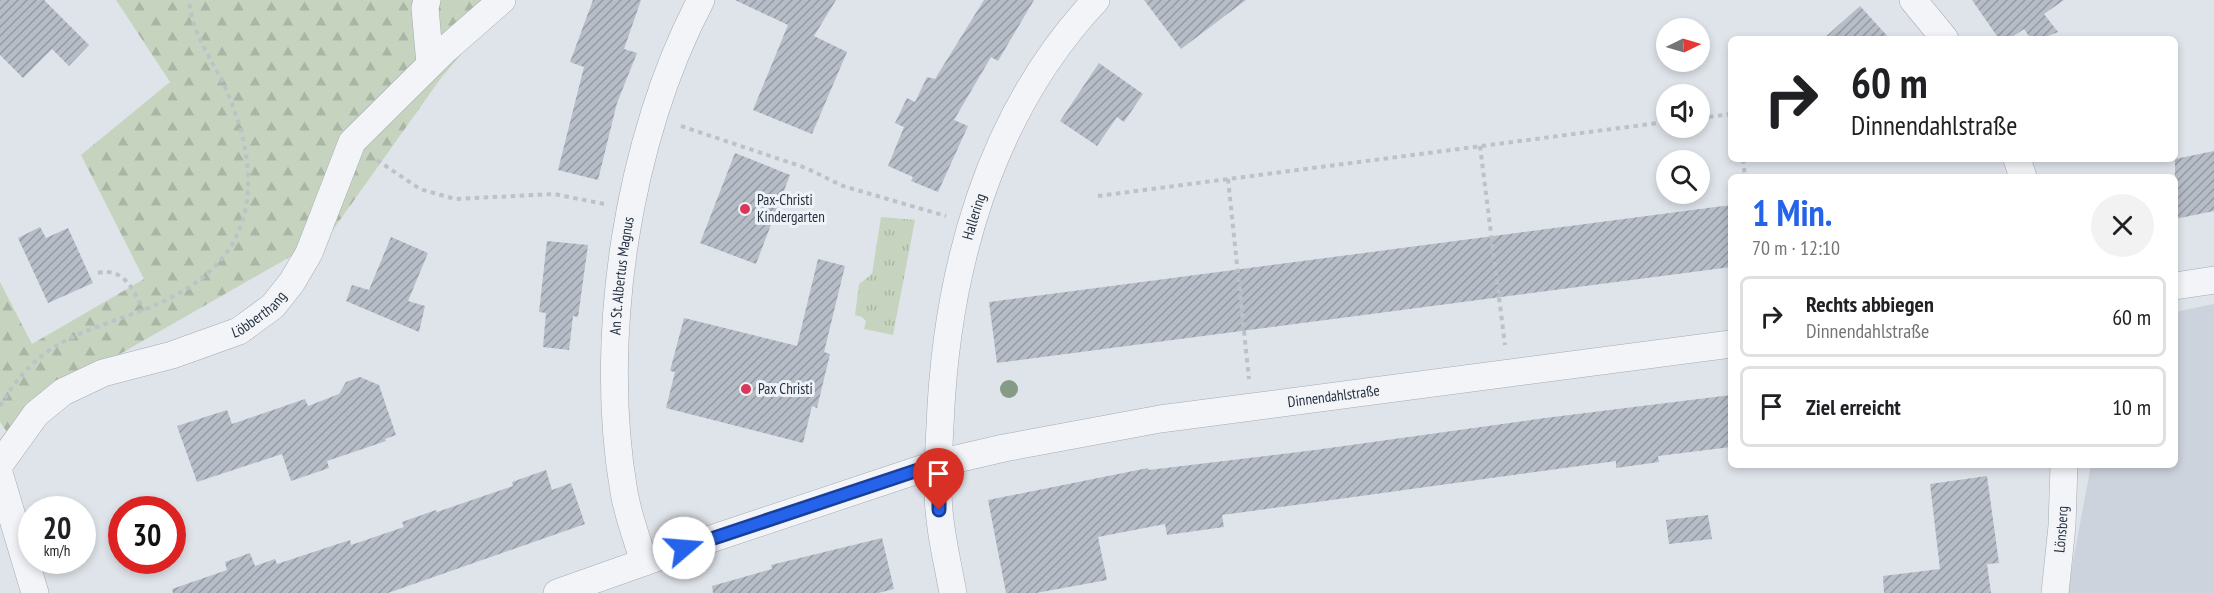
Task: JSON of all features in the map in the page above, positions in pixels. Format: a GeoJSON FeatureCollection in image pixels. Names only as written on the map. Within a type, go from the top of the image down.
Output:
{"type":"FeatureCollection","features":[{"type":"Feature","properties":{"kind":"street"},"geometry":{"type":"LineString","coordinates":[[427,0],[425,8],[430,64]]}},
{"type":"Feature","properties":{"kind":"street","name":"An St. Albertus Magnus"},"geometry":{"type":"LineString","coordinates":[[644,562],[624,494],[615,404],[616,327],[621,269],[630,210],[655,117],[671,67],[701,0]]}},
{"type":"Feature","properties":{"kind":"street","name":"Hallering"},"geometry":{"type":"LineString","coordinates":[[939,463],[944,360],[954,292],[970,224],[987,174],[1010,124],[1050,59],[1096,0]]}},
{"type":"Feature","properties":{"kind":"street"},"geometry":{"type":"LineString","coordinates":[[1913,0],[1943,36]]}},
{"type":"Feature","properties":{"kind":"street","name":"Löbberthang"},"geometry":{"type":"LineString","coordinates":[[0,464],[36,414],[63,392],[103,373],[172,355],[239,331],[273,306],[292,282],[309,253],[352,142],[494,4]]}},
{"type":"Feature","properties":{"kind":"street"},"geometry":{"type":"LineString","coordinates":[[2178,285],[2214,280]]}},
{"type":"Feature","properties":{"kind":"street","name":"Dinnendahlstraße"},"geometry":{"type":"LineString","coordinates":[[558,593],[939,463],[1082,432],[1252,406],[1728,344]]}},
{"type":"Feature","properties":{"kind":"street"},"geometry":{"type":"LineString","coordinates":[[939,463],[938,492],[941,527],[953,593]]}},
{"type":"Feature","properties":{"kind":"street","name":"Lönsberg"},"geometry":{"type":"LineString","coordinates":[[2055,593],[2062,526],[2064,468]]}},
{"type":"Feature","properties":{"kind":"street"},"geometry":{"type":"LineString","coordinates":[[0,476],[35,593]]}},
{"type":"Feature","properties":{"kind":"path"},"geometry":{"type":"LineString","coordinates":[[0,406],[22,374],[52,348],[189,288],[222,260],[235,240],[244,218],[248,195],[246,153],[241,132],[222,81],[192,21],[189,0]]}},
{"type":"Feature","properties":{"kind":"path"},"geometry":{"type":"LineString","coordinates":[[1710,117],[1728,114]]}},
{"type":"Feature","properties":{"kind":"path"},"geometry":{"type":"LineString","coordinates":[[655,117],[806,168],[843,186],[970,224]]}},
{"type":"Feature","properties":{"kind":"path"},"geometry":{"type":"LineString","coordinates":[[1098,196],[1656,123]]}},
{"type":"Feature","properties":{"kind":"path"},"geometry":{"type":"LineString","coordinates":[[352,142],[420,189],[439,196],[471,200],[555,194],[630,210]]}},
{"type":"Feature","properties":{"kind":"path"},"geometry":{"type":"LineString","coordinates":[[1480,146],[1508,374]]}},
{"type":"Feature","properties":{"kind":"path"},"geometry":{"type":"LineString","coordinates":[[1228,179],[1252,406]]}},
{"type":"Feature","properties":{"kind":"path"},"geometry":{"type":"LineString","coordinates":[[98,273],[117,273],[129,284],[143,310]]}},
{"type":"Feature","properties":{"kind":"shaded area"},"geometry":{"type":"Polygon","coordinates":[[[2214,304],[2214,593],[2067,593],[2090,468],[2178,468],[2178,311],[2214,304]]]}},
{"type":"Feature","properties":{"kind":"green space"},"geometry":{"type":"Polygon","coordinates":[[[116,0],[508,0],[441,78],[330,234],[113,358],[58,379],[34,401],[11,438],[0,422],[0,282],[32,344],[144,279],[81,155],[170,82],[116,0]]]}},
{"type":"Feature","properties":{"kind":"green space"},"geometry":{"type":"Polygon","coordinates":[[[881,217],[915,220],[893,335],[864,329],[866,321],[855,315],[859,284],[872,274],[881,217]]]}},
{"type":"Feature","properties":{"kind":"building"},"geometry":{"type":"Polygon","coordinates":[[[0,0],[44,0],[89,45],[69,66],[52,49],[23,78],[0,55],[0,0]]]}},
{"type":"Feature","properties":{"kind":"building"},"geometry":{"type":"Polygon","coordinates":[[[593,0],[641,0],[624,49],[637,53],[617,103],[598,180],[558,170],[584,67],[570,62],[593,0]]]}},
{"type":"Feature","properties":{"kind":"building"},"geometry":{"type":"Polygon","coordinates":[[[735,0],[836,0],[814,36],[847,52],[812,134],[753,110],[788,25],[735,0]]]}},
{"type":"Feature","properties":{"kind":"building"},"geometry":{"type":"Polygon","coordinates":[[[984,0],[1034,0],[998,61],[991,57],[954,120],[968,126],[938,192],[911,181],[913,177],[888,166],[904,127],[895,123],[907,98],[915,102],[927,77],[935,79],[984,0]]]}},
{"type":"Feature","properties":{"kind":"building"},"geometry":{"type":"Polygon","coordinates":[[[1144,0],[1246,0],[1181,49],[1144,0]]]}},
{"type":"Feature","properties":{"kind":"building"},"geometry":{"type":"Polygon","coordinates":[[[1972,0],[2064,0],[2044,14],[2058,32],[2048,36],[2029,36],[2024,29],[2014,36],[1997,36],[1972,0]]]}},
{"type":"Feature","properties":{"kind":"building"},"geometry":{"type":"Polygon","coordinates":[[[1860,6],[1887,36],[1826,36],[1860,6]]]}},
{"type":"Feature","properties":{"kind":"building"},"geometry":{"type":"Polygon","coordinates":[[[1099,63],[1143,94],[1124,122],[1117,117],[1097,146],[1060,121],[1099,63]]]}},
{"type":"Feature","properties":{"kind":"building"},"geometry":{"type":"Polygon","coordinates":[[[2214,151],[2214,211],[2178,218],[2178,174],[2175,174],[2175,162],[2178,162],[2178,158],[2214,151]]]}},
{"type":"Feature","properties":{"kind":"building","name":"Pax-Christi Kindergarten"},"geometry":{"type":"Polygon","coordinates":[[[735,153],[790,175],[756,264],[700,243],[735,153]]]}},
{"type":"Feature","properties":{"kind":"building"},"geometry":{"type":"Polygon","coordinates":[[[1728,205],[1728,267],[997,363],[989,302],[1728,205]]]}},
{"type":"Feature","properties":{"kind":"building"},"geometry":{"type":"Polygon","coordinates":[[[40,227],[46,238],[68,228],[93,283],[48,303],[18,238],[40,227]]]}},
{"type":"Feature","properties":{"kind":"building"},"geometry":{"type":"Polygon","coordinates":[[[391,237],[428,253],[408,301],[425,306],[419,332],[346,301],[352,285],[369,290],[391,237]]]}},
{"type":"Feature","properties":{"kind":"building"},"geometry":{"type":"Polygon","coordinates":[[[547,241],[588,245],[578,317],[573,316],[569,350],[543,347],[546,313],[539,312],[547,241]]]}},
{"type":"Feature","properties":{"kind":"building","name":"Pax Christi"},"geometry":{"type":"Polygon","coordinates":[[[818,259],[845,266],[824,352],[830,354],[817,408],[812,406],[803,443],[666,408],[675,372],[670,371],[684,318],[797,346],[818,259]]]}},
{"type":"Feature","properties":{"kind":"building"},"geometry":{"type":"Polygon","coordinates":[[[360,377],[379,385],[396,435],[385,439],[386,441],[327,461],[329,468],[291,481],[282,454],[197,482],[177,426],[227,410],[232,424],[305,399],[308,406],[339,394],[346,382],[360,377]]]}},
{"type":"Feature","properties":{"kind":"building"},"geometry":{"type":"Polygon","coordinates":[[[1728,395],[1728,447],[1658,456],[1659,462],[1616,468],[1616,461],[1222,515],[1224,527],[1167,535],[1165,524],[1098,537],[1107,580],[1036,593],[1006,593],[988,500],[1148,468],[1149,470],[1315,450],[1728,395]]]}},
{"type":"Feature","properties":{"kind":"building"},"geometry":{"type":"Polygon","coordinates":[[[546,470],[552,490],[571,483],[585,524],[388,593],[173,593],[172,589],[227,570],[225,562],[250,553],[255,566],[275,559],[277,564],[350,540],[351,545],[404,527],[402,522],[513,486],[512,482],[546,470]]]}},
{"type":"Feature","properties":{"kind":"building"},"geometry":{"type":"Polygon","coordinates":[[[1987,476],[1999,563],[1987,564],[1991,593],[1884,593],[1883,576],[1940,569],[1930,484],[1987,476]]]}},
{"type":"Feature","properties":{"kind":"building"},"geometry":{"type":"Polygon","coordinates":[[[1708,515],[1712,539],[1669,544],[1666,520],[1708,515]]]}},
{"type":"Feature","properties":{"kind":"building"},"geometry":{"type":"Polygon","coordinates":[[[882,538],[894,589],[878,593],[713,593],[712,586],[772,569],[771,565],[882,538]]]}},
{"type":"Feature","properties":{"kind":"place","name":"Pax-Christi Kindergarten"},"geometry":{"type":"Point","coordinates":[745,209]}},
{"type":"Feature","properties":{"kind":"place","name":"Pax Christi"},"geometry":{"type":"Point","coordinates":[746,389]}},
{"type":"Feature","properties":{"kind":"route"},"geometry":{"type":"LineString","coordinates":[[684,548],[939,463],[939,510]]}}]}
